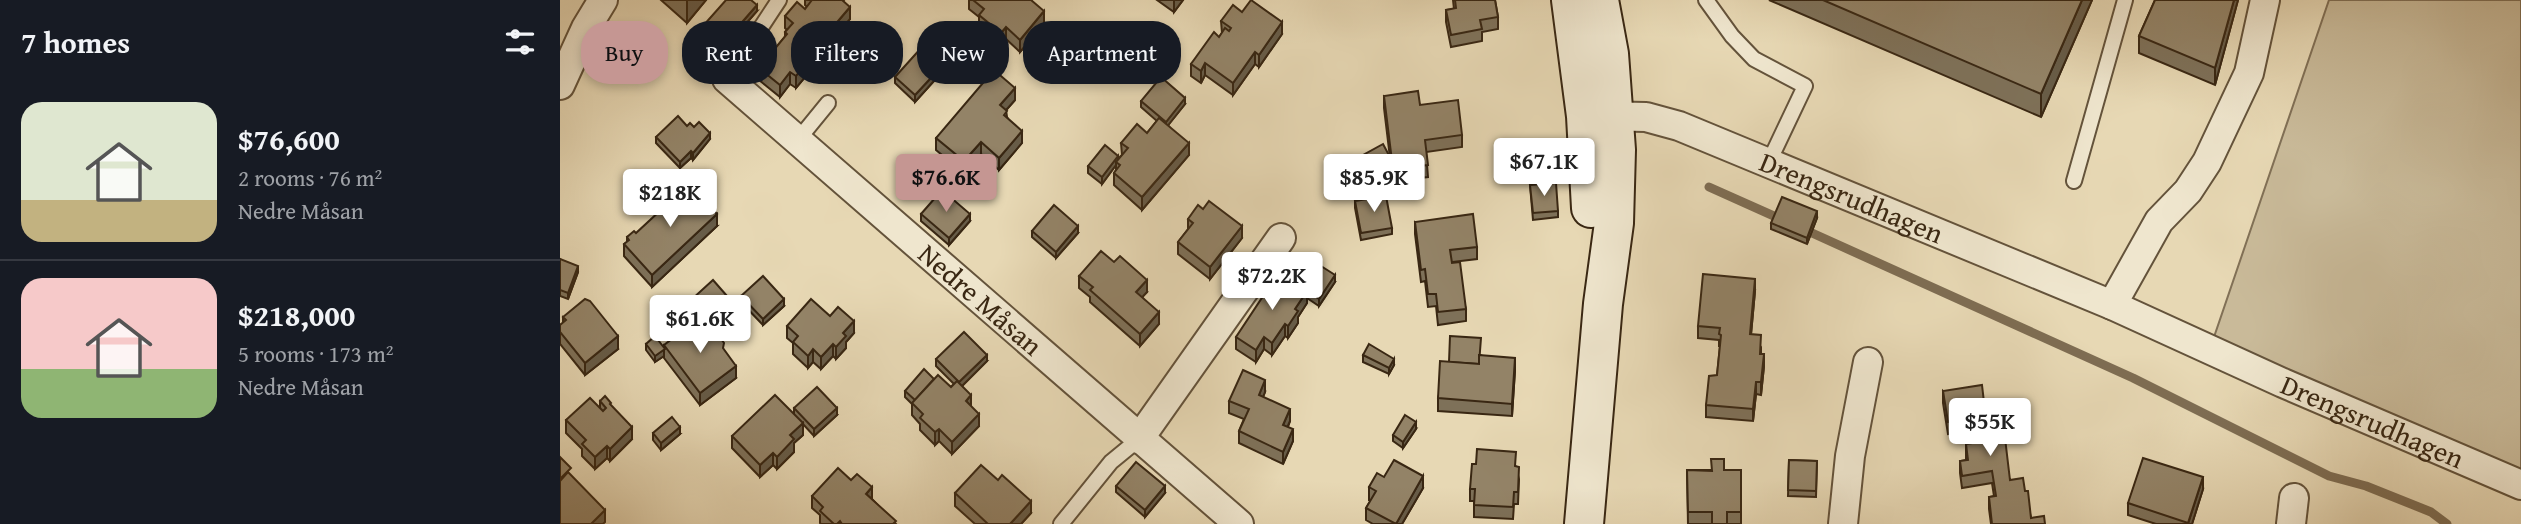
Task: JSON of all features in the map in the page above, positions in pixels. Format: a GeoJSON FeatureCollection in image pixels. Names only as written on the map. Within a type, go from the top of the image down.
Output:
{"type":"FeatureCollection","features":[{"type":"Feature","properties":{"kind":"main road"},"geometry":{"type":"LineString","coordinates":[[1571,0],[1600,116]]}},
{"type":"Feature","properties":{"kind":"main road"},"geometry":{"type":"LineString","coordinates":[[1584,524],[1603,304],[1592,230],[1600,116],[1609,54],[1599,0]]}},
{"type":"Feature","properties":{"kind":"street"},"geometry":{"type":"LineString","coordinates":[[560,85],[586,28],[603,0]]}},
{"type":"Feature","properties":{"kind":"street"},"geometry":{"type":"LineString","coordinates":[[2112,305],[2159,221],[2188,191],[2207,162],[2249,72],[2265,0]]}},
{"type":"Feature","properties":{"kind":"street","name":"Nedre Måsan"},"geometry":{"type":"LineString","coordinates":[[733,84],[1239,524]]}},
{"type":"Feature","properties":{"kind":"street","name":"Drengsrudhagen"},"geometry":{"type":"LineString","coordinates":[[1600,116],[1646,117],[1679,126],[2112,305],[2283,383],[2521,485]]}},
{"type":"Feature","properties":{"kind":"street"},"geometry":{"type":"LineString","coordinates":[[1139,439],[1281,238]]}},
{"type":"Feature","properties":{"kind":"street"},"geometry":{"type":"LineString","coordinates":[[1843,524],[1850,456],[1868,362]]}},
{"type":"Feature","properties":{"kind":"lane"},"geometry":{"type":"LineString","coordinates":[[765,21],[779,0]]}},
{"type":"Feature","properties":{"kind":"lane"},"geometry":{"type":"LineString","coordinates":[[1706,0],[1732,36],[1754,59],[1805,86],[1768,163]]}},
{"type":"Feature","properties":{"kind":"lane"},"geometry":{"type":"LineString","coordinates":[[2074,181],[2125,0]]}},
{"type":"Feature","properties":{"kind":"lane"},"geometry":{"type":"LineString","coordinates":[[797,141],[828,103]]}},
{"type":"Feature","properties":{"kind":"lane"},"geometry":{"type":"LineString","coordinates":[[1061,524],[1111,462],[1139,439]]}},
{"type":"Feature","properties":{"kind":"shaded area"},"geometry":{"type":"Polygon","coordinates":[[[2329,0],[2521,0],[2521,476],[2213,340],[2329,0]]]}},
{"type":"Feature","properties":{"kind":"building"},"geometry":{"type":"Polygon","coordinates":[[[726,0],[751,0],[757,5],[743,21],[707,21],[726,0]]]}},
{"type":"Feature","properties":{"kind":"building"},"geometry":{"type":"Polygon","coordinates":[[[812,0],[842,0],[850,7],[838,21],[791,21],[785,16],[797,2],[805,9],[812,0]]]}},
{"type":"Feature","properties":{"kind":"building"},"geometry":{"type":"Polygon","coordinates":[[[973,0],[1031,0],[1044,11],[1036,21],[1023,21],[1023,36],[1020,40],[1009,30],[1009,21],[986,21],[979,15],[984,9],[973,0]]]}},
{"type":"Feature","properties":{"kind":"building"},"geometry":{"type":"Polygon","coordinates":[[[1251,0],[1282,22],[1259,55],[1255,52],[1233,83],[1205,63],[1201,71],[1191,64],[1214,32],[1219,37],[1225,28],[1229,31],[1231,28],[1221,21],[1233,5],[1242,12],[1251,0]]]}},
{"type":"Feature","properties":{"kind":"building"},"geometry":{"type":"Polygon","coordinates":[[[1455,0],[1495,0],[1498,17],[1480,20],[1482,29],[1451,35],[1446,10],[1456,8],[1455,0]]]}},
{"type":"Feature","properties":{"kind":"building"},"geometry":{"type":"Polygon","coordinates":[[[1823,0],[2082,0],[2041,94],[1823,0]]]}},
{"type":"Feature","properties":{"kind":"building"},"geometry":{"type":"Polygon","coordinates":[[[2155,0],[2234,0],[2215,68],[2139,36],[2155,0]]]}},
{"type":"Feature","properties":{"kind":"building"},"geometry":{"type":"Polygon","coordinates":[[[791,25],[791,73],[780,85],[777,83],[777,46],[787,34],[785,32],[791,25]]]}},
{"type":"Feature","properties":{"kind":"building"},"geometry":{"type":"Polygon","coordinates":[[[917,53],[917,84],[925,84],[915,95],[903,84],[903,68],[917,53]]]}},
{"type":"Feature","properties":{"kind":"building"},"geometry":{"type":"Polygon","coordinates":[[[1009,83],[1015,88],[1000,105],[1007,111],[1004,115],[1022,131],[999,158],[981,142],[964,161],[936,138],[982,84],[1009,83]]]}},
{"type":"Feature","properties":{"kind":"building"},"geometry":{"type":"Polygon","coordinates":[[[1155,84],[1169,84],[1185,98],[1166,122],[1141,101],[1155,84]]]}},
{"type":"Feature","properties":{"kind":"building"},"geometry":{"type":"Polygon","coordinates":[[[1418,91],[1420,105],[1458,100],[1462,135],[1425,140],[1428,165],[1393,169],[1384,96],[1418,91]]]}},
{"type":"Feature","properties":{"kind":"building"},"geometry":{"type":"Polygon","coordinates":[[[678,116],[687,126],[690,123],[694,127],[699,122],[710,133],[693,153],[691,151],[680,162],[656,137],[678,116]]]}},
{"type":"Feature","properties":{"kind":"building"},"geometry":{"type":"Polygon","coordinates":[[[1159,118],[1189,143],[1142,197],[1114,173],[1120,165],[1116,162],[1128,148],[1121,143],[1137,124],[1147,133],[1159,118]]]}},
{"type":"Feature","properties":{"kind":"building"},"geometry":{"type":"Polygon","coordinates":[[[1383,144],[1391,159],[1393,172],[1370,185],[1356,159],[1383,144]]]}},
{"type":"Feature","properties":{"kind":"building"},"geometry":{"type":"Polygon","coordinates":[[[1105,145],[1118,156],[1102,177],[1088,166],[1105,145]]]}},
{"type":"Feature","properties":{"kind":"building"},"geometry":{"type":"Polygon","coordinates":[[[1556,183],[1558,211],[1533,213],[1530,185],[1556,183]]]}},
{"type":"Feature","properties":{"kind":"building"},"geometry":{"type":"Polygon","coordinates":[[[689,184],[717,214],[652,275],[624,244],[629,240],[627,237],[634,231],[636,233],[689,184]]]}},
{"type":"Feature","properties":{"kind":"building"},"geometry":{"type":"Polygon","coordinates":[[[942,190],[970,214],[949,238],[921,214],[942,190]]]}},
{"type":"Feature","properties":{"kind":"building"},"geometry":{"type":"Polygon","coordinates":[[[1386,196],[1392,228],[1361,233],[1355,201],[1386,196]]]}},
{"type":"Feature","properties":{"kind":"building"},"geometry":{"type":"Polygon","coordinates":[[[1782,197],[1817,211],[1807,238],[1771,223],[1782,197]]]}},
{"type":"Feature","properties":{"kind":"building"},"geometry":{"type":"Polygon","coordinates":[[[1209,201],[1242,226],[1210,267],[1178,242],[1193,223],[1188,219],[1198,205],[1203,209],[1209,201]]]}},
{"type":"Feature","properties":{"kind":"building"},"geometry":{"type":"Polygon","coordinates":[[[1054,205],[1078,226],[1056,252],[1032,231],[1054,205]]]}},
{"type":"Feature","properties":{"kind":"building"},"geometry":{"type":"Polygon","coordinates":[[[1473,214],[1477,247],[1450,250],[1452,263],[1460,262],[1466,309],[1438,312],[1436,294],[1428,294],[1425,269],[1421,270],[1415,222],[1473,214]]]}},
{"type":"Feature","properties":{"kind":"building"},"geometry":{"type":"Polygon","coordinates":[[[1101,251],[1114,262],[1120,256],[1147,280],[1136,292],[1159,312],[1140,334],[1090,290],[1093,287],[1079,276],[1101,251]]]}},
{"type":"Feature","properties":{"kind":"building"},"geometry":{"type":"Polygon","coordinates":[[[560,259],[578,266],[568,293],[560,290],[560,259]]]}},
{"type":"Feature","properties":{"kind":"building"},"geometry":{"type":"Polygon","coordinates":[[[1310,259],[1335,275],[1319,299],[1294,283],[1310,259]]]}},
{"type":"Feature","properties":{"kind":"building"},"geometry":{"type":"Polygon","coordinates":[[[1279,272],[1307,291],[1288,326],[1285,324],[1272,343],[1264,337],[1256,350],[1236,337],[1279,272]]]}},
{"type":"Feature","properties":{"kind":"building"},"geometry":{"type":"Polygon","coordinates":[[[1703,274],[1755,279],[1750,334],[1761,335],[1760,354],[1764,354],[1761,382],[1756,382],[1753,409],[1706,405],[1709,376],[1717,375],[1721,335],[1720,328],[1698,326],[1703,274]]]}},
{"type":"Feature","properties":{"kind":"building"},"geometry":{"type":"Polygon","coordinates":[[[763,276],[784,299],[763,319],[741,296],[763,276]]]}},
{"type":"Feature","properties":{"kind":"building"},"geometry":{"type":"Polygon","coordinates":[[[713,280],[734,304],[712,323],[691,300],[713,280]]]}},
{"type":"Feature","properties":{"kind":"building"},"geometry":{"type":"Polygon","coordinates":[[[585,299],[590,301],[618,336],[585,363],[560,332],[560,325],[566,320],[563,317],[585,299]]]}},
{"type":"Feature","properties":{"kind":"building"},"geometry":{"type":"Polygon","coordinates":[[[811,299],[830,316],[838,307],[854,321],[843,333],[846,336],[836,347],[833,344],[821,357],[813,349],[808,356],[793,342],[798,336],[787,326],[811,299]]]}},
{"type":"Feature","properties":{"kind":"building"},"geometry":{"type":"Polygon","coordinates":[[[700,318],[714,336],[719,336],[724,343],[723,348],[736,366],[700,393],[664,345],[700,318]]]}},
{"type":"Feature","properties":{"kind":"building"},"geometry":{"type":"Polygon","coordinates":[[[964,332],[987,355],[959,382],[936,359],[964,332]]]}},
{"type":"Feature","properties":{"kind":"building"},"geometry":{"type":"Polygon","coordinates":[[[655,336],[665,349],[655,356],[646,344],[655,336]]]}},
{"type":"Feature","properties":{"kind":"building"},"geometry":{"type":"Polygon","coordinates":[[[1450,336],[1481,338],[1479,364],[1449,362],[1450,336]]]}},
{"type":"Feature","properties":{"kind":"building"},"geometry":{"type":"Polygon","coordinates":[[[1369,344],[1394,359],[1389,368],[1363,355],[1369,344]]]}},
{"type":"Feature","properties":{"kind":"building"},"geometry":{"type":"Polygon","coordinates":[[[1479,355],[1515,358],[1512,404],[1438,398],[1440,361],[1479,364],[1479,355]]]}},
{"type":"Feature","properties":{"kind":"building"},"geometry":{"type":"Polygon","coordinates":[[[924,369],[934,379],[915,400],[905,391],[924,369]]]}},
{"type":"Feature","properties":{"kind":"building"},"geometry":{"type":"Polygon","coordinates":[[[1243,370],[1265,380],[1259,395],[1290,409],[1283,425],[1293,429],[1283,452],[1239,431],[1249,409],[1229,401],[1243,370]]]}},
{"type":"Feature","properties":{"kind":"building"},"geometry":{"type":"Polygon","coordinates":[[[938,375],[951,387],[957,381],[971,395],[966,401],[979,414],[952,442],[939,429],[935,432],[920,418],[923,414],[912,403],[938,375]]]}},
{"type":"Feature","properties":{"kind":"building"},"geometry":{"type":"Polygon","coordinates":[[[1982,385],[1987,428],[2001,426],[2010,480],[2023,478],[2025,491],[2028,491],[2031,518],[2044,516],[2045,524],[1992,524],[1989,497],[1996,496],[1992,471],[1962,476],[1960,461],[1968,460],[1966,444],[1973,443],[1970,418],[1948,422],[1943,391],[1982,385]]]}},
{"type":"Feature","properties":{"kind":"building"},"geometry":{"type":"Polygon","coordinates":[[[817,387],[837,408],[814,429],[794,408],[817,387]]]}},
{"type":"Feature","properties":{"kind":"building"},"geometry":{"type":"Polygon","coordinates":[[[775,395],[803,423],[790,435],[794,439],[777,457],[773,453],[760,465],[732,436],[775,395]]]}},
{"type":"Feature","properties":{"kind":"building"},"geometry":{"type":"Polygon","coordinates":[[[605,396],[632,427],[610,449],[607,446],[595,457],[582,444],[586,440],[566,420],[590,398],[603,411],[606,408],[600,401],[605,396]]]}},
{"type":"Feature","properties":{"kind":"building"},"geometry":{"type":"Polygon","coordinates":[[[1405,415],[1416,422],[1403,442],[1393,435],[1405,415]]]}},
{"type":"Feature","properties":{"kind":"building"},"geometry":{"type":"Polygon","coordinates":[[[672,417],[680,427],[661,443],[653,433],[672,417]]]}},
{"type":"Feature","properties":{"kind":"building"},"geometry":{"type":"Polygon","coordinates":[[[1477,449],[1516,452],[1515,466],[1519,467],[1518,492],[1514,492],[1513,507],[1474,505],[1475,489],[1470,489],[1472,464],[1476,464],[1477,449]]]}},
{"type":"Feature","properties":{"kind":"building"},"geometry":{"type":"Polygon","coordinates":[[[560,457],[571,468],[560,479],[560,457]]]}},
{"type":"Feature","properties":{"kind":"building"},"geometry":{"type":"Polygon","coordinates":[[[2143,458],[2203,477],[2188,523],[2128,503],[2143,458]]]}},
{"type":"Feature","properties":{"kind":"building"},"geometry":{"type":"Polygon","coordinates":[[[1711,459],[1724,459],[1724,470],[1741,470],[1741,512],[1727,512],[1727,524],[1712,524],[1712,512],[1688,512],[1687,470],[1712,471],[1711,459]]]}},
{"type":"Feature","properties":{"kind":"building"},"geometry":{"type":"Polygon","coordinates":[[[1394,460],[1423,476],[1396,524],[1366,508],[1376,491],[1369,487],[1377,473],[1384,477],[1394,460]]]}},
{"type":"Feature","properties":{"kind":"building"},"geometry":{"type":"Polygon","coordinates":[[[1789,460],[1817,461],[1816,491],[1788,490],[1789,460]]]}},
{"type":"Feature","properties":{"kind":"building"},"geometry":{"type":"Polygon","coordinates":[[[1136,462],[1165,486],[1145,510],[1116,486],[1136,462]]]}},
{"type":"Feature","properties":{"kind":"building"},"geometry":{"type":"Polygon","coordinates":[[[981,465],[998,480],[1002,475],[1031,501],[1010,524],[988,524],[955,493],[981,465]]]}},
{"type":"Feature","properties":{"kind":"building"},"geometry":{"type":"Polygon","coordinates":[[[838,468],[851,480],[857,474],[872,487],[866,494],[896,521],[893,524],[842,524],[840,521],[834,524],[820,511],[823,507],[812,496],[838,468]]]}},
{"type":"Feature","properties":{"kind":"building"},"geometry":{"type":"Polygon","coordinates":[[[568,472],[605,510],[591,524],[560,524],[560,481],[568,472]]]}},
{"type":"Feature","properties":{"kind":"waterway"},"geometry":{"type":"LineString","coordinates":[[1709,187],[1785,221]]}},
{"type":"Feature","properties":{"kind":"waterway"},"geometry":{"type":"LineString","coordinates":[[1801,228],[2133,378],[2329,476],[2366,486],[2431,512],[2447,524]]}}]}
